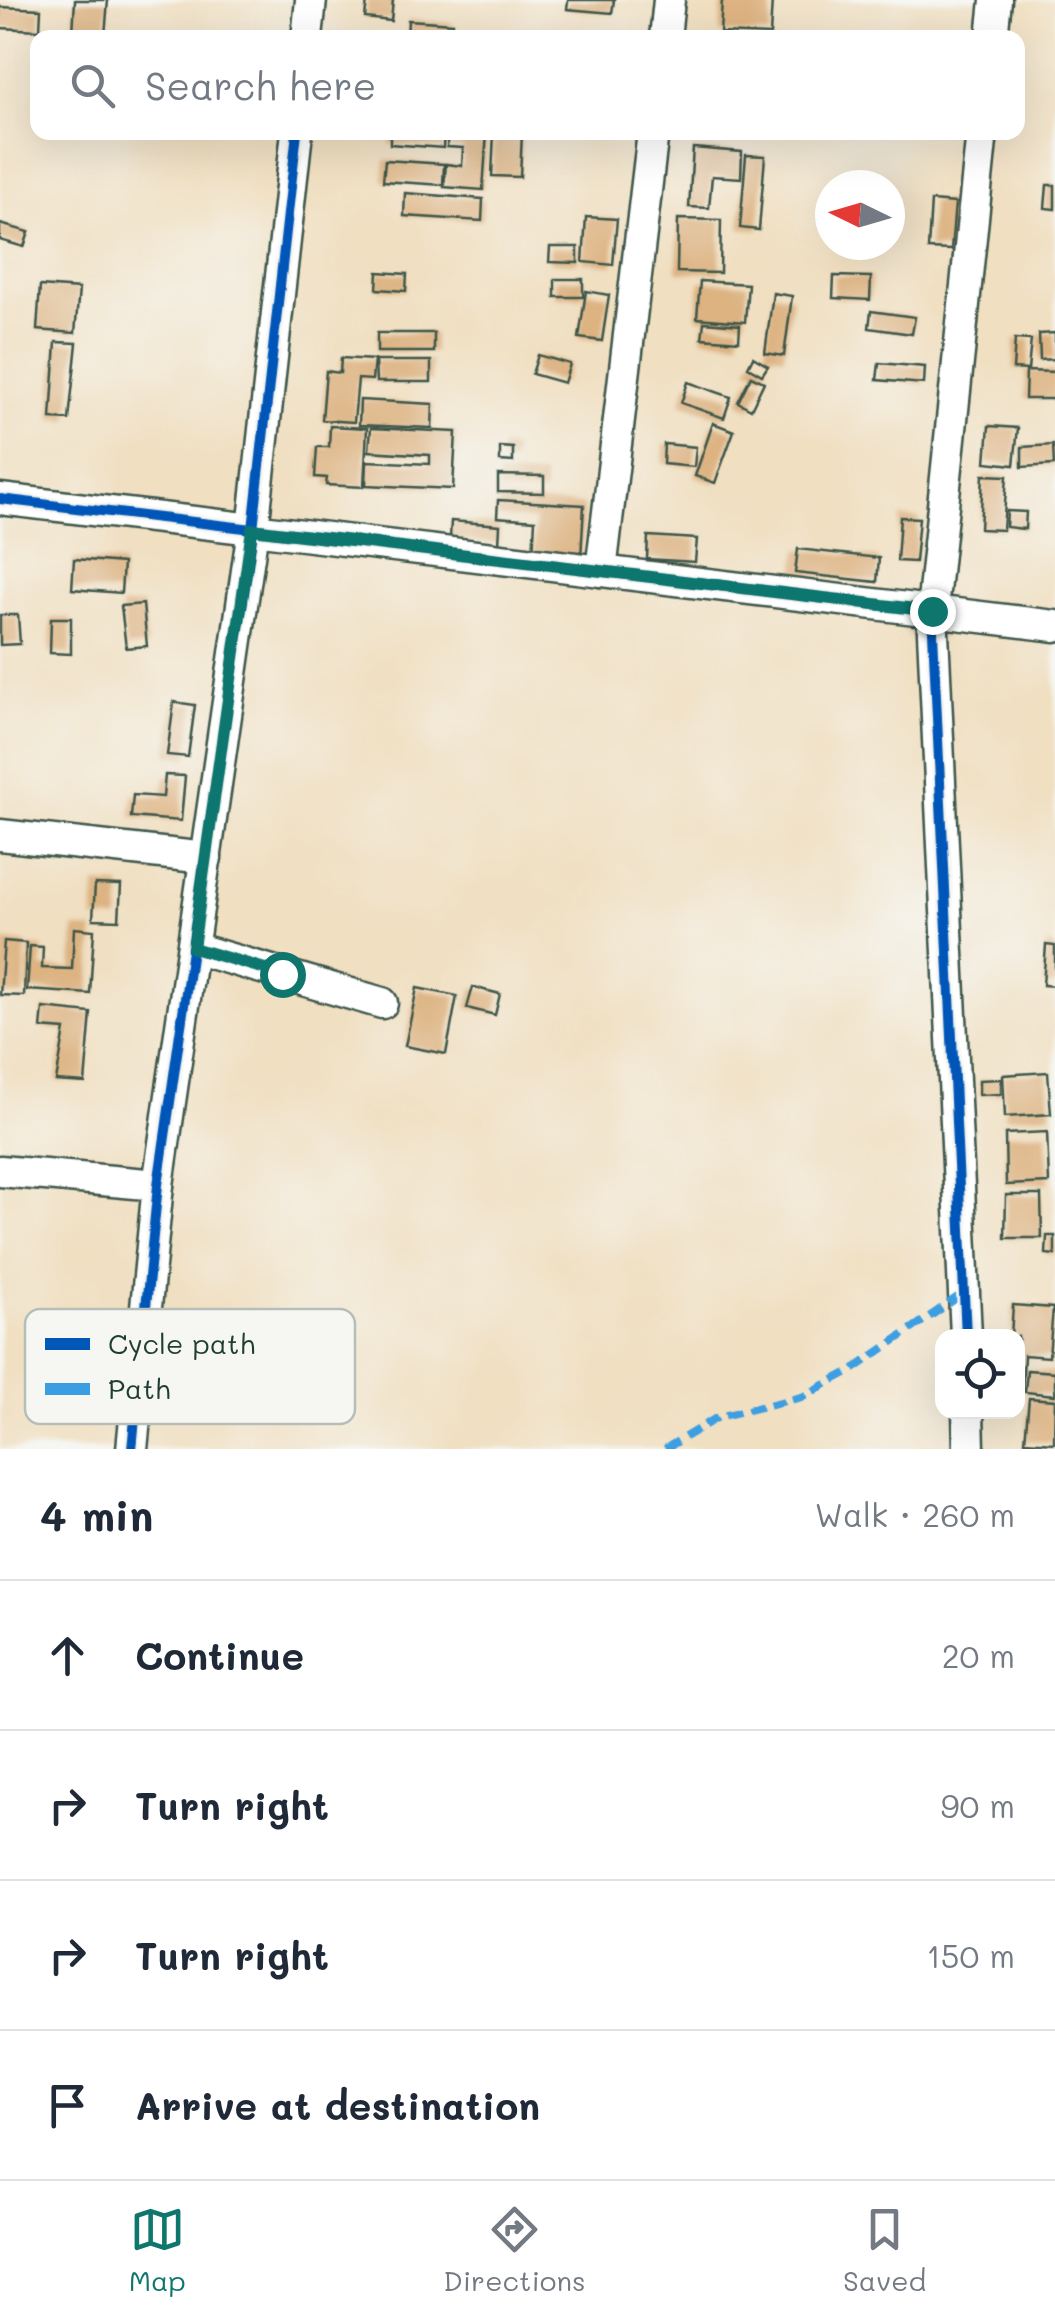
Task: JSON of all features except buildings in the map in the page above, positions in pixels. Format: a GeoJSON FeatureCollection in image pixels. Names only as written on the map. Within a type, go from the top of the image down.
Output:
{"type":"FeatureCollection","features":[{"type":"Feature","properties":{"kind":"street"},"geometry":{"type":"LineString","coordinates":[[308,30],[312,0]]}},
{"type":"Feature","properties":{"kind":"street"},"geometry":{"type":"LineString","coordinates":[[666,30],[669,0]]}},
{"type":"Feature","properties":{"kind":"street"},"geometry":{"type":"LineString","coordinates":[[993,30],[996,0]]}},
{"type":"Feature","properties":{"kind":"street"},"geometry":{"type":"LineString","coordinates":[[146,1309],[158,1186],[252,529],[296,140]]}},
{"type":"Feature","properties":{"kind":"street"},"geometry":{"type":"LineString","coordinates":[[601,571],[653,140]]}},
{"type":"Feature","properties":{"kind":"street"},"geometry":{"type":"LineString","coordinates":[[966,1329],[932,611],[981,140]]}},
{"type":"Feature","properties":{"kind":"street"},"geometry":{"type":"LineString","coordinates":[[0,499],[1055,626]]}},
{"type":"Feature","properties":{"kind":"street"},"geometry":{"type":"LineString","coordinates":[[0,835],[206,858]]}},
{"type":"Feature","properties":{"kind":"street"},"geometry":{"type":"LineString","coordinates":[[193,948],[382,1002]]}},
{"type":"Feature","properties":{"kind":"street"},"geometry":{"type":"LineString","coordinates":[[0,1171],[158,1186]]}},
{"type":"Feature","properties":{"kind":"street"},"geometry":{"type":"LineString","coordinates":[[968,1419],[969,1449]]}},
{"type":"Feature","properties":{"kind":"street"},"geometry":{"type":"LineString","coordinates":[[132,1449],[134,1424]]}},
{"type":"Feature","properties":{"kind":"marked path"},"geometry":{"type":"LineString","coordinates":[[665,1449],[718,1417],[802,1397],[854,1369],[965,1292]]}},
{"type":"Feature","properties":{"kind":"cycle path"},"geometry":{"type":"LineString","coordinates":[[296,140],[253,529],[932,611],[966,1329]]}},
{"type":"Feature","properties":{"kind":"cycle path"},"geometry":{"type":"LineString","coordinates":[[0,499],[253,529],[158,1185],[146,1309]]}},
{"type":"Feature","properties":{"kind":"cycle path"},"geometry":{"type":"LineString","coordinates":[[132,1449],[134,1424]]}},
{"type":"Feature","properties":{"kind":"route"},"geometry":{"type":"LineString","coordinates":[[282,974],[193,948],[252,529],[932,611]]}}]}
